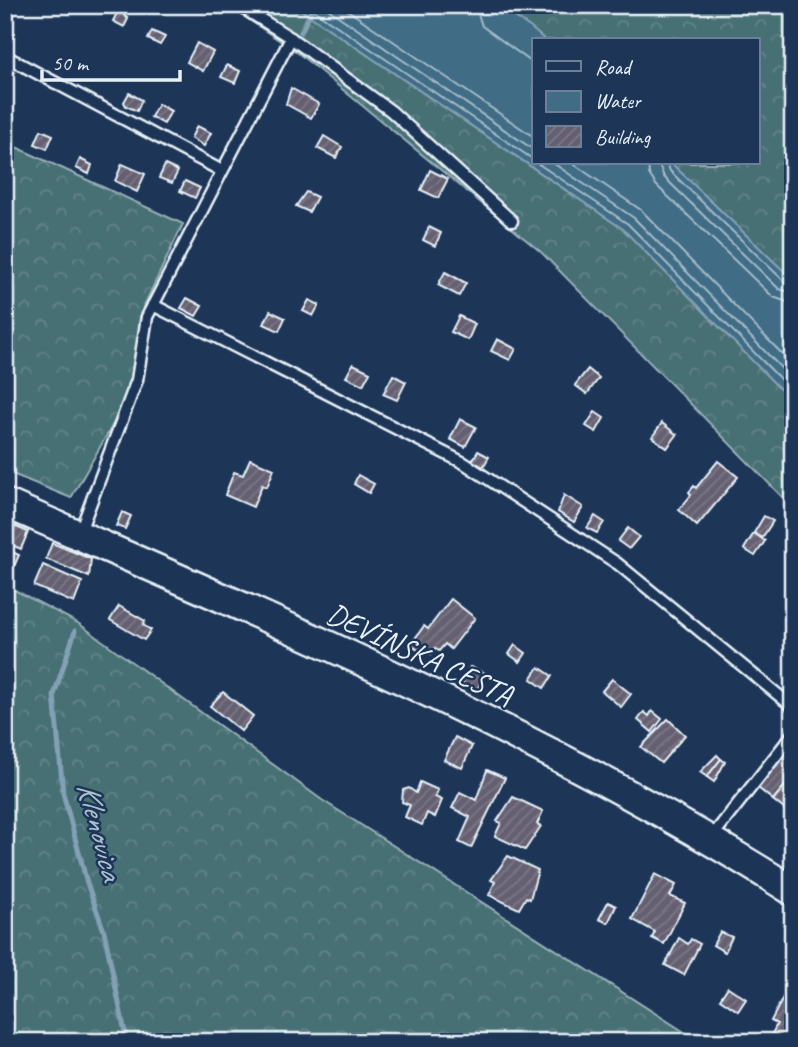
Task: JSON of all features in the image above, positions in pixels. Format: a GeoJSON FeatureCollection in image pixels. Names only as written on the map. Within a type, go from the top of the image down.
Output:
{"type":"FeatureCollection","features":[{"type":"Feature","properties":{"kind":"street","name":"DEVÍNSKA CESTA"},"geometry":{"type":"LineString","coordinates":[[5,503],[471,713],[710,839],[793,891]]}},
{"type":"Feature","properties":{"kind":"lane"},"geometry":{"type":"LineString","coordinates":[[238,5],[291,38],[391,111],[512,221]]}},
{"type":"Feature","properties":{"kind":"lane"},"geometry":{"type":"LineString","coordinates":[[78,535],[137,380],[147,317],[220,170],[291,38]]}},
{"type":"Feature","properties":{"kind":"lane"},"geometry":{"type":"LineString","coordinates":[[5,56],[220,170]]}},
{"type":"Feature","properties":{"kind":"lane"},"geometry":{"type":"LineString","coordinates":[[153,305],[464,463],[618,564],[793,707]]}},
{"type":"Feature","properties":{"kind":"lane"},"geometry":{"type":"LineString","coordinates":[[710,839],[793,734]]}},
{"type":"Feature","properties":{"kind":"green space"},"geometry":{"type":"Polygon","coordinates":[[[227,5],[294,5],[623,229],[793,402],[793,508],[541,252],[298,53],[227,5]]]}},
{"type":"Feature","properties":{"kind":"green space"},"geometry":{"type":"Polygon","coordinates":[[[497,5],[793,5],[793,280],[672,164],[760,164],[760,38],[543,38],[497,5]]]}},
{"type":"Feature","properties":{"kind":"green space"},"geometry":{"type":"Polygon","coordinates":[[[5,142],[183,224],[140,314],[136,384],[71,498],[5,471],[5,142]]]}},
{"type":"Feature","properties":{"kind":"green space"},"geometry":{"type":"Polygon","coordinates":[[[5,585],[78,623],[322,800],[700,1042],[5,1042],[5,585]]]}},
{"type":"Feature","properties":{"kind":"water"},"geometry":{"type":"Polygon","coordinates":[[[294,5],[497,5],[531,28],[543,38],[532,38],[532,164],[672,164],[793,280],[793,402],[623,229],[294,5]]]}},
{"type":"Feature","properties":{"kind":"building"},"geometry":{"type":"Polygon","coordinates":[[[119,9],[128,19],[124,27],[113,21],[119,9]]]}},
{"type":"Feature","properties":{"kind":"building"},"geometry":{"type":"Polygon","coordinates":[[[152,31],[165,37],[160,45],[148,39],[152,31]]]}},
{"type":"Feature","properties":{"kind":"building"},"geometry":{"type":"Polygon","coordinates":[[[197,43],[213,52],[203,71],[187,62],[197,43]]]}},
{"type":"Feature","properties":{"kind":"building"},"geometry":{"type":"Polygon","coordinates":[[[227,65],[240,71],[235,83],[221,77],[227,65]]]}},
{"type":"Feature","properties":{"kind":"building"},"geometry":{"type":"Polygon","coordinates":[[[291,88],[319,104],[311,118],[286,104],[291,88]]]}},
{"type":"Feature","properties":{"kind":"building"},"geometry":{"type":"Polygon","coordinates":[[[129,93],[142,100],[137,111],[126,106],[124,102],[129,93]]]}},
{"type":"Feature","properties":{"kind":"building"},"geometry":{"type":"Polygon","coordinates":[[[158,104],[171,111],[164,124],[151,117],[158,104]]]}},
{"type":"Feature","properties":{"kind":"building"},"geometry":{"type":"Polygon","coordinates":[[[197,126],[211,133],[204,146],[191,138],[197,126]]]}},
{"type":"Feature","properties":{"kind":"building"},"geometry":{"type":"Polygon","coordinates":[[[41,130],[53,135],[47,149],[35,144],[41,130]]]}},
{"type":"Feature","properties":{"kind":"building"},"geometry":{"type":"Polygon","coordinates":[[[324,136],[342,147],[336,158],[317,148],[324,136]]]}},
{"type":"Feature","properties":{"kind":"building"},"geometry":{"type":"Polygon","coordinates":[[[80,159],[92,165],[89,174],[76,168],[80,159]]]}},
{"type":"Feature","properties":{"kind":"building"},"geometry":{"type":"Polygon","coordinates":[[[122,164],[145,174],[137,192],[115,181],[122,164]]]}},
{"type":"Feature","properties":{"kind":"building"},"geometry":{"type":"Polygon","coordinates":[[[165,165],[178,171],[172,183],[159,178],[165,165]]]}},
{"type":"Feature","properties":{"kind":"building"},"geometry":{"type":"Polygon","coordinates":[[[430,170],[448,179],[438,198],[421,190],[430,170]]]}},
{"type":"Feature","properties":{"kind":"building"},"geometry":{"type":"Polygon","coordinates":[[[185,181],[200,188],[195,198],[180,191],[185,181]]]}},
{"type":"Feature","properties":{"kind":"building"},"geometry":{"type":"Polygon","coordinates":[[[306,192],[317,197],[309,212],[296,206],[306,192]]]}},
{"type":"Feature","properties":{"kind":"building"},"geometry":{"type":"Polygon","coordinates":[[[429,227],[441,233],[435,246],[423,240],[429,227]]]}},
{"type":"Feature","properties":{"kind":"building"},"geometry":{"type":"Polygon","coordinates":[[[445,272],[466,283],[459,296],[438,285],[445,272]]]}},
{"type":"Feature","properties":{"kind":"building"},"geometry":{"type":"Polygon","coordinates":[[[187,298],[202,306],[196,316],[181,308],[187,298]]]}},
{"type":"Feature","properties":{"kind":"building"},"geometry":{"type":"Polygon","coordinates":[[[309,300],[319,305],[313,316],[303,311],[309,300]]]}},
{"type":"Feature","properties":{"kind":"building"},"geometry":{"type":"Polygon","coordinates":[[[270,311],[285,318],[279,331],[264,324],[270,311]]]}},
{"type":"Feature","properties":{"kind":"building"},"geometry":{"type":"Polygon","coordinates":[[[459,316],[475,324],[468,340],[451,332],[459,316]]]}},
{"type":"Feature","properties":{"kind":"building"},"geometry":{"type":"Polygon","coordinates":[[[497,339],[516,349],[510,360],[491,351],[497,339]]]}},
{"type":"Feature","properties":{"kind":"building"},"geometry":{"type":"Polygon","coordinates":[[[353,364],[370,372],[363,385],[346,377],[353,364]]]}},
{"type":"Feature","properties":{"kind":"building"},"geometry":{"type":"Polygon","coordinates":[[[588,369],[599,378],[587,394],[575,385],[588,369]]]}},
{"type":"Feature","properties":{"kind":"building"},"geometry":{"type":"Polygon","coordinates":[[[393,375],[406,382],[397,400],[383,394],[393,375]]]}},
{"type":"Feature","properties":{"kind":"building"},"geometry":{"type":"Polygon","coordinates":[[[595,412],[604,418],[596,432],[586,426],[595,412]]]}},
{"type":"Feature","properties":{"kind":"building"},"geometry":{"type":"Polygon","coordinates":[[[460,419],[476,427],[465,447],[450,439],[460,419]]]}},
{"type":"Feature","properties":{"kind":"building"},"geometry":{"type":"Polygon","coordinates":[[[662,423],[677,435],[667,448],[652,437],[662,423]]]}},
{"type":"Feature","properties":{"kind":"building"},"geometry":{"type":"Polygon","coordinates":[[[478,451],[489,457],[483,467],[472,461],[478,451]]]}},
{"type":"Feature","properties":{"kind":"building"},"geometry":{"type":"Polygon","coordinates":[[[250,459],[274,469],[267,487],[262,485],[253,507],[225,495],[234,472],[243,475],[250,459]]]}},
{"type":"Feature","properties":{"kind":"building"},"geometry":{"type":"Polygon","coordinates":[[[718,461],[738,477],[697,526],[679,510],[691,495],[689,492],[694,486],[696,488],[718,461]]]}},
{"type":"Feature","properties":{"kind":"building"},"geometry":{"type":"Polygon","coordinates":[[[358,475],[374,484],[369,493],[354,484],[358,475]]]}},
{"type":"Feature","properties":{"kind":"building"},"geometry":{"type":"Polygon","coordinates":[[[564,495],[583,507],[574,522],[558,512],[564,495]]]}},
{"type":"Feature","properties":{"kind":"building"},"geometry":{"type":"Polygon","coordinates":[[[122,512],[131,516],[125,529],[116,526],[122,512]]]}},
{"type":"Feature","properties":{"kind":"building"},"geometry":{"type":"Polygon","coordinates":[[[595,516],[604,522],[597,533],[587,528],[595,516]]]}},
{"type":"Feature","properties":{"kind":"building"},"geometry":{"type":"Polygon","coordinates":[[[764,516],[773,521],[762,538],[754,533],[764,516]]]}},
{"type":"Feature","properties":{"kind":"building"},"geometry":{"type":"Polygon","coordinates":[[[5,522],[28,532],[21,549],[5,542],[5,522]]]}},
{"type":"Feature","properties":{"kind":"building"},"geometry":{"type":"Polygon","coordinates":[[[628,528],[639,537],[629,549],[618,541],[628,528]]]}},
{"type":"Feature","properties":{"kind":"building"},"geometry":{"type":"Polygon","coordinates":[[[754,533],[765,541],[755,556],[744,549],[754,533]]]}},
{"type":"Feature","properties":{"kind":"building"},"geometry":{"type":"Polygon","coordinates":[[[52,543],[91,559],[89,577],[46,559],[52,543]]]}},
{"type":"Feature","properties":{"kind":"building"},"geometry":{"type":"Polygon","coordinates":[[[5,549],[19,555],[9,578],[5,576],[5,549]]]}},
{"type":"Feature","properties":{"kind":"building"},"geometry":{"type":"Polygon","coordinates":[[[43,565],[82,582],[74,603],[34,586],[43,565]]]}},
{"type":"Feature","properties":{"kind":"building"},"geometry":{"type":"Polygon","coordinates":[[[451,599],[475,618],[451,649],[445,644],[439,651],[435,648],[431,654],[424,648],[421,653],[411,644],[424,626],[428,629],[451,599]]]}},
{"type":"Feature","properties":{"kind":"building"},"geometry":{"type":"Polygon","coordinates":[[[119,606],[145,621],[143,625],[151,630],[144,640],[110,620],[119,606]]]}},
{"type":"Feature","properties":{"kind":"building"},"geometry":{"type":"Polygon","coordinates":[[[515,645],[526,653],[520,662],[509,654],[515,645]]]}},
{"type":"Feature","properties":{"kind":"building"},"geometry":{"type":"Polygon","coordinates":[[[470,667],[485,673],[477,691],[462,684],[470,667]]]}},
{"type":"Feature","properties":{"kind":"building"},"geometry":{"type":"Polygon","coordinates":[[[539,667],[552,676],[544,688],[531,679],[539,667]]]}},
{"type":"Feature","properties":{"kind":"building"},"geometry":{"type":"Polygon","coordinates":[[[612,679],[631,694],[621,707],[602,691],[612,679]]]}},
{"type":"Feature","properties":{"kind":"building"},"geometry":{"type":"Polygon","coordinates":[[[223,692],[253,716],[241,731],[210,706],[223,692]]]}},
{"type":"Feature","properties":{"kind":"building"},"geometry":{"type":"Polygon","coordinates":[[[652,711],[662,719],[652,732],[638,720],[644,712],[649,716],[652,711]]]}},
{"type":"Feature","properties":{"kind":"building"},"geometry":{"type":"Polygon","coordinates":[[[668,719],[685,735],[661,763],[641,747],[668,719]]]}},
{"type":"Feature","properties":{"kind":"building"},"geometry":{"type":"Polygon","coordinates":[[[455,737],[472,746],[462,768],[444,760],[455,737]]]}},
{"type":"Feature","properties":{"kind":"building"},"geometry":{"type":"Polygon","coordinates":[[[793,744],[793,776],[773,800],[757,787],[793,744]]]}},
{"type":"Feature","properties":{"kind":"building"},"geometry":{"type":"Polygon","coordinates":[[[717,755],[721,759],[707,777],[700,772],[717,755]]]}},
{"type":"Feature","properties":{"kind":"building"},"geometry":{"type":"Polygon","coordinates":[[[721,759],[725,762],[714,782],[707,777],[721,759]]]}},
{"type":"Feature","properties":{"kind":"building"},"geometry":{"type":"Polygon","coordinates":[[[487,770],[505,778],[471,848],[459,842],[470,817],[452,808],[460,792],[476,800],[487,770]]]}},
{"type":"Feature","properties":{"kind":"building"},"geometry":{"type":"Polygon","coordinates":[[[793,776],[793,808],[789,813],[773,800],[793,776]]]}},
{"type":"Feature","properties":{"kind":"building"},"geometry":{"type":"Polygon","coordinates":[[[420,782],[438,790],[435,797],[442,800],[435,817],[427,813],[422,825],[405,817],[410,805],[402,802],[403,790],[409,788],[416,793],[420,782]]]}},
{"type":"Feature","properties":{"kind":"building"},"geometry":{"type":"Polygon","coordinates":[[[513,797],[543,811],[537,824],[541,826],[525,850],[495,836],[501,823],[497,821],[513,797]]]}},
{"type":"Feature","properties":{"kind":"building"},"geometry":{"type":"Polygon","coordinates":[[[508,856],[538,870],[530,899],[526,897],[519,909],[489,895],[495,882],[491,880],[508,856]]]}},
{"type":"Feature","properties":{"kind":"building"},"geometry":{"type":"Polygon","coordinates":[[[655,874],[676,885],[670,896],[685,903],[664,944],[652,938],[655,932],[632,919],[655,874]]]}},
{"type":"Feature","properties":{"kind":"building"},"geometry":{"type":"Polygon","coordinates":[[[608,902],[616,906],[608,923],[599,919],[608,902]]]}},
{"type":"Feature","properties":{"kind":"building"},"geometry":{"type":"Polygon","coordinates":[[[720,932],[732,937],[725,952],[713,945],[720,932]]]}},
{"type":"Feature","properties":{"kind":"building"},"geometry":{"type":"Polygon","coordinates":[[[679,938],[688,944],[691,939],[700,944],[684,975],[665,965],[679,938]]]}},
{"type":"Feature","properties":{"kind":"building"},"geometry":{"type":"Polygon","coordinates":[[[793,978],[793,1042],[768,1042],[777,1024],[771,1021],[793,978]]]}},
{"type":"Feature","properties":{"kind":"building"},"geometry":{"type":"Polygon","coordinates":[[[728,987],[746,999],[738,1011],[720,999],[728,987]]]}},
{"type":"Feature","properties":{"kind":"waterway","name":"Klenovica"},"geometry":{"type":"LineString","coordinates":[[301,32],[314,5]]}},
{"type":"Feature","properties":{"kind":"waterway","name":"Klenovica"},"geometry":{"type":"LineString","coordinates":[[75,631],[54,695],[63,793],[87,883],[104,931],[127,1042]]}}]}
